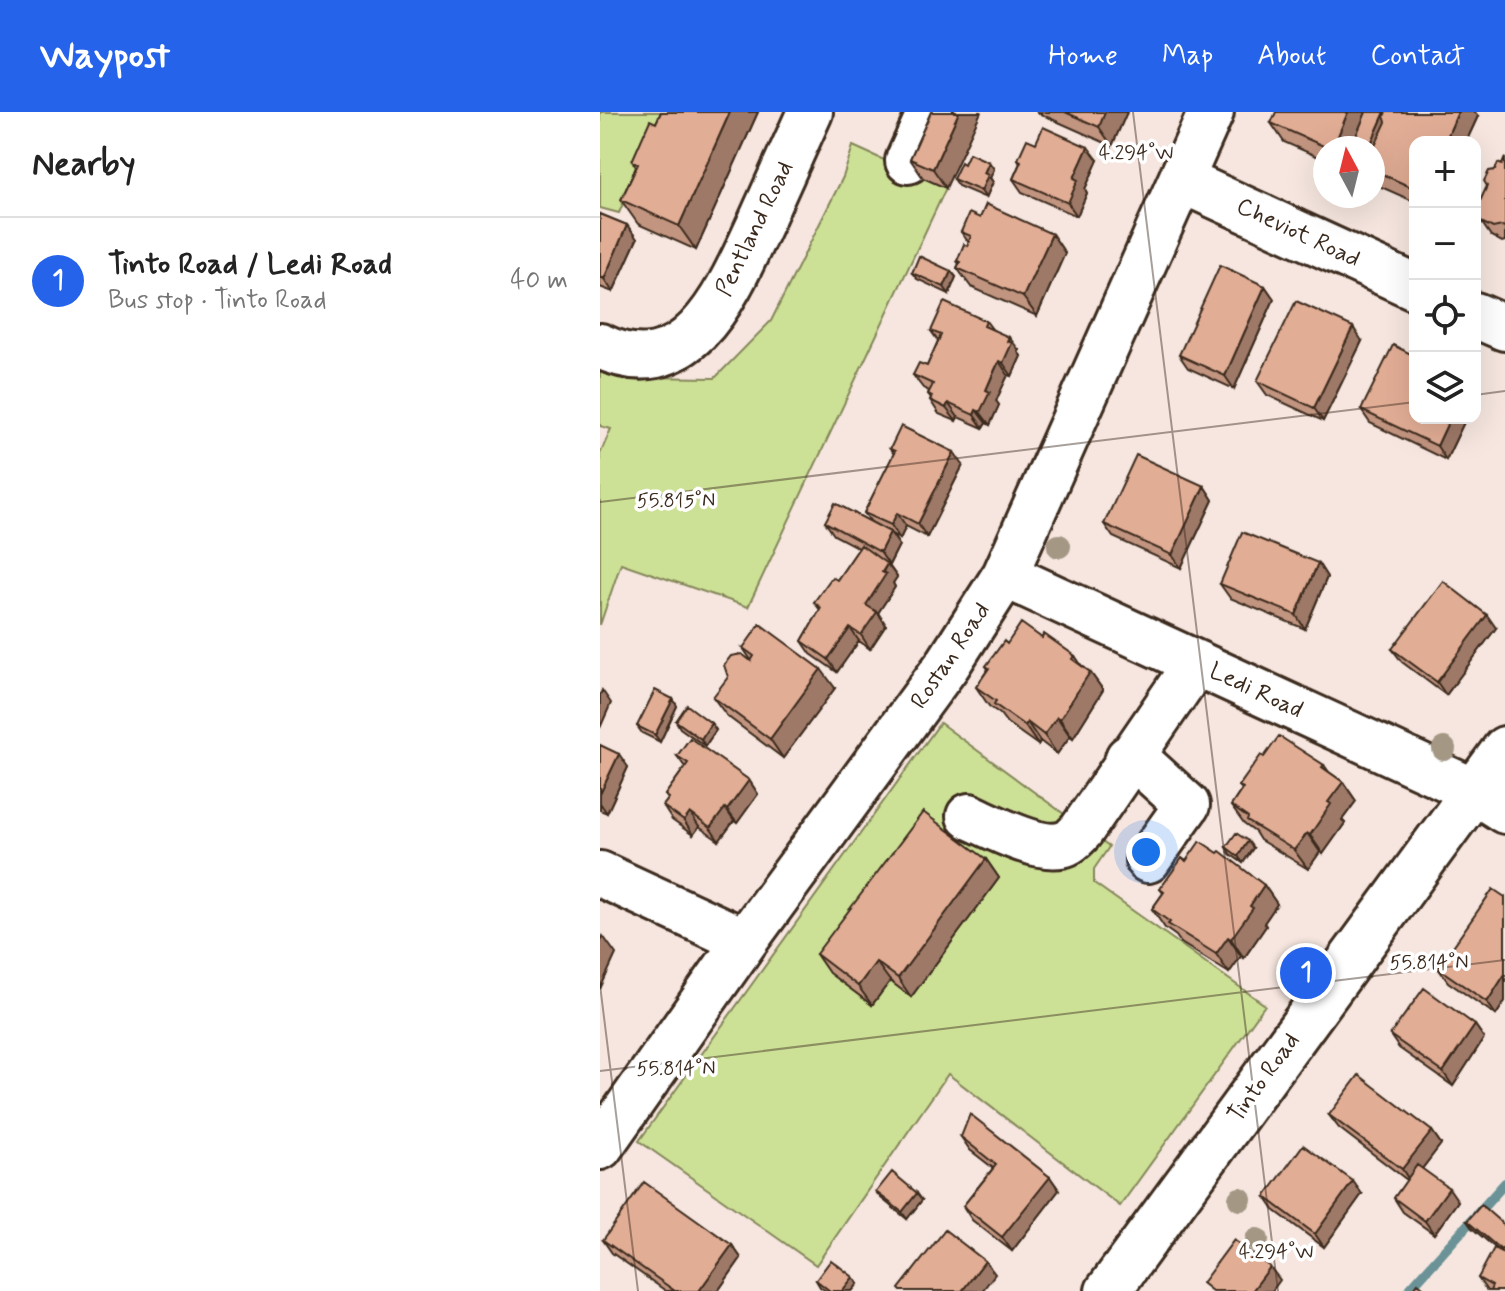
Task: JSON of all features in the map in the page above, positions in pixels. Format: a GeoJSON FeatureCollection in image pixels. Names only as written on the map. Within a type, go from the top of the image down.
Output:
{"type":"FeatureCollection","features":[{"type":"Feature","properties":{"kind":"street","name":"Pentland Road"},"geometry":{"type":"LineString","coordinates":[[600,346],[613,352],[643,357],[659,354],[695,335],[713,315],[731,286],[810,112]]}},
{"type":"Feature","properties":{"kind":"street"},"geometry":{"type":"LineString","coordinates":[[908,161],[930,112]]}},
{"type":"Feature","properties":{"kind":"street","name":"Rostan Road"},"geometry":{"type":"LineString","coordinates":[[600,1147],[745,941],[948,664],[1005,575],[1211,112]]}},
{"type":"Feature","properties":{"kind":"street","name":"Cheviot Road"},"geometry":{"type":"LineString","coordinates":[[1181,180],[1409,284]]}},
{"type":"Feature","properties":{"kind":"street"},"geometry":{"type":"LineString","coordinates":[[1481,318],[1505,328]]}},
{"type":"Feature","properties":{"kind":"street","name":"Ledi Road"},"geometry":{"type":"LineString","coordinates":[[1005,575],[1489,801]]}},
{"type":"Feature","properties":{"kind":"street"},"geometry":{"type":"LineString","coordinates":[[969,816],[1036,843],[1057,846],[1070,842],[1081,831],[1128,758],[1196,663]]}},
{"type":"Feature","properties":{"kind":"street","name":"Tinto Road"},"geometry":{"type":"LineString","coordinates":[[1108,1291],[1489,801],[1505,749]]}},
{"type":"Feature","properties":{"kind":"street"},"geometry":{"type":"LineString","coordinates":[[1128,758],[1143,765],[1187,805],[1148,860]]}},
{"type":"Feature","properties":{"kind":"street"},"geometry":{"type":"LineString","coordinates":[[600,874],[745,941]]}},
{"type":"Feature","properties":{"kind":"green space"},"geometry":{"type":"Polygon","coordinates":[[[600,112],[662,112],[619,213],[600,208],[600,112]]]}},
{"type":"Feature","properties":{"kind":"green space"},"geometry":{"type":"Polygon","coordinates":[[[853,146],[946,188],[748,607],[621,563],[600,625],[600,454],[611,429],[600,426],[600,371],[634,377],[715,378],[771,321],[843,177],[853,146]]]}},
{"type":"Feature","properties":{"kind":"green space"},"geometry":{"type":"Polygon","coordinates":[[[940,723],[1109,847],[1094,869],[1094,883],[1265,1005],[1120,1206],[948,1074],[816,1265],[639,1141],[940,723]]]}},
{"type":"Feature","properties":{"kind":"building"},"geometry":{"type":"Polygon","coordinates":[[[661,112],[730,112],[679,226],[621,200],[638,164],[632,161],[650,120],[656,123],[661,112]]]}},
{"type":"Feature","properties":{"kind":"building"},"geometry":{"type":"Polygon","coordinates":[[[931,112],[959,112],[933,169],[910,159],[931,112]]]}},
{"type":"Feature","properties":{"kind":"building"},"geometry":{"type":"Polygon","coordinates":[[[1065,112],[1105,112],[1099,127],[1065,112]]]}},
{"type":"Feature","properties":{"kind":"building"},"geometry":{"type":"Polygon","coordinates":[[[1276,112],[1348,112],[1338,136],[1313,136],[1313,141],[1271,123],[1276,112]]]}},
{"type":"Feature","properties":{"kind":"building"},"geometry":{"type":"Polygon","coordinates":[[[1366,112],[1385,112],[1374,136],[1356,136],[1366,112]]]}},
{"type":"Feature","properties":{"kind":"building"},"geometry":{"type":"Polygon","coordinates":[[[1386,112],[1458,112],[1448,136],[1409,136],[1409,186],[1385,175],[1385,136],[1380,136],[1386,122],[1386,112]]]}},
{"type":"Feature","properties":{"kind":"building"},"geometry":{"type":"Polygon","coordinates":[[[1043,127],[1088,147],[1074,178],[1078,180],[1068,203],[1013,179],[1027,139],[1036,143],[1043,127]]]}},
{"type":"Feature","properties":{"kind":"building"},"geometry":{"type":"Polygon","coordinates":[[[969,153],[989,162],[984,173],[988,175],[981,191],[953,179],[969,153]]]}},
{"type":"Feature","properties":{"kind":"building"},"geometry":{"type":"Polygon","coordinates":[[[1505,158],[1505,227],[1493,228],[1481,222],[1481,199],[1489,171],[1495,170],[1498,163],[1502,165],[1505,158]]]}},
{"type":"Feature","properties":{"kind":"building"},"geometry":{"type":"Polygon","coordinates":[[[986,204],[1052,234],[1023,297],[957,268],[964,244],[967,246],[971,236],[961,232],[969,213],[980,218],[986,204]]]}},
{"type":"Feature","properties":{"kind":"building"},"geometry":{"type":"Polygon","coordinates":[[[600,214],[627,225],[604,279],[600,277],[600,214]]]}},
{"type":"Feature","properties":{"kind":"building"},"geometry":{"type":"Polygon","coordinates":[[[919,256],[951,271],[944,287],[912,273],[919,256]]]}},
{"type":"Feature","properties":{"kind":"building"},"geometry":{"type":"Polygon","coordinates":[[[1220,265],[1265,286],[1225,376],[1179,355],[1220,265]]]}},
{"type":"Feature","properties":{"kind":"building"},"geometry":{"type":"Polygon","coordinates":[[[1296,301],[1353,327],[1314,408],[1257,381],[1296,301]]]}},
{"type":"Feature","properties":{"kind":"building"},"geometry":{"type":"Polygon","coordinates":[[[944,302],[986,321],[984,326],[1009,337],[1007,341],[1012,343],[1003,363],[999,361],[992,376],[986,390],[990,392],[980,412],[976,410],[974,415],[948,403],[946,408],[930,400],[932,396],[928,394],[933,384],[913,375],[919,363],[927,366],[941,335],[931,331],[944,302]]]}},
{"type":"Feature","properties":{"kind":"building"},"geometry":{"type":"Polygon","coordinates":[[[1393,345],[1409,353],[1409,424],[1447,424],[1437,446],[1361,410],[1393,345]]]}},
{"type":"Feature","properties":{"kind":"building"},"geometry":{"type":"Polygon","coordinates":[[[901,426],[954,452],[918,524],[897,513],[891,525],[864,513],[895,451],[890,449],[901,426]]]}},
{"type":"Feature","properties":{"kind":"building"},"geometry":{"type":"Polygon","coordinates":[[[1136,455],[1204,486],[1172,555],[1104,524],[1136,455]]]}},
{"type":"Feature","properties":{"kind":"building"},"geometry":{"type":"Polygon","coordinates":[[[835,503],[890,532],[880,552],[825,522],[835,503]]]}},
{"type":"Feature","properties":{"kind":"building"},"geometry":{"type":"Polygon","coordinates":[[[1242,532],[1318,563],[1296,615],[1220,584],[1242,532]]]}},
{"type":"Feature","properties":{"kind":"building"},"geometry":{"type":"Polygon","coordinates":[[[861,545],[887,564],[882,572],[886,574],[866,605],[877,612],[861,635],[850,628],[828,659],[802,641],[821,608],[814,602],[832,577],[837,580],[861,545]]]}},
{"type":"Feature","properties":{"kind":"building"},"geometry":{"type":"Polygon","coordinates":[[[1443,581],[1487,615],[1437,682],[1392,649],[1443,581]]]}},
{"type":"Feature","properties":{"kind":"building"},"geometry":{"type":"Polygon","coordinates":[[[1021,623],[1042,638],[1044,634],[1075,656],[1072,659],[1090,672],[1060,719],[1057,717],[1044,735],[1027,722],[1025,726],[976,687],[989,668],[986,666],[1021,623]]]}},
{"type":"Feature","properties":{"kind":"building"},"geometry":{"type":"Polygon","coordinates":[[[760,624],[821,669],[770,739],[713,697],[728,677],[724,665],[731,656],[742,654],[751,661],[754,656],[743,648],[760,624]]]}},
{"type":"Feature","properties":{"kind":"building"},"geometry":{"type":"Polygon","coordinates":[[[655,690],[673,699],[655,735],[637,726],[655,690]]]}},
{"type":"Feature","properties":{"kind":"building"},"geometry":{"type":"Polygon","coordinates":[[[687,705],[711,723],[701,739],[676,721],[687,705]]]}},
{"type":"Feature","properties":{"kind":"building"},"geometry":{"type":"Polygon","coordinates":[[[1279,736],[1324,765],[1322,767],[1343,782],[1310,835],[1307,833],[1294,850],[1247,821],[1248,818],[1231,806],[1243,788],[1239,786],[1279,736]]]}},
{"type":"Feature","properties":{"kind":"building"},"geometry":{"type":"Polygon","coordinates":[[[690,738],[749,780],[710,828],[690,813],[684,821],[663,806],[669,798],[665,795],[688,763],[677,756],[690,738]]]}},
{"type":"Feature","properties":{"kind":"building"},"geometry":{"type":"Polygon","coordinates":[[[600,745],[619,754],[600,794],[600,745]]]}},
{"type":"Feature","properties":{"kind":"building"},"geometry":{"type":"Polygon","coordinates":[[[923,812],[986,859],[898,978],[876,962],[858,986],[816,954],[923,812]]]}},
{"type":"Feature","properties":{"kind":"building"},"geometry":{"type":"Polygon","coordinates":[[[1236,833],[1248,841],[1238,856],[1226,847],[1236,833]]]}},
{"type":"Feature","properties":{"kind":"building"},"geometry":{"type":"Polygon","coordinates":[[[1200,841],[1218,853],[1220,851],[1264,885],[1250,906],[1253,908],[1216,954],[1168,924],[1170,922],[1152,909],[1164,892],[1160,889],[1182,858],[1186,861],[1200,841]]]}},
{"type":"Feature","properties":{"kind":"building"},"geometry":{"type":"Polygon","coordinates":[[[1493,889],[1505,897],[1505,974],[1487,1002],[1438,968],[1493,889]]]}},
{"type":"Feature","properties":{"kind":"building"},"geometry":{"type":"Polygon","coordinates":[[[1424,988],[1475,1025],[1443,1072],[1390,1035],[1424,988]]]}},
{"type":"Feature","properties":{"kind":"building"},"geometry":{"type":"Polygon","coordinates":[[[1359,1075],[1432,1131],[1402,1169],[1329,1115],[1359,1075]]]}},
{"type":"Feature","properties":{"kind":"building"},"geometry":{"type":"Polygon","coordinates":[[[970,1114],[1050,1177],[1002,1237],[963,1206],[996,1165],[961,1137],[970,1114]]]}},
{"type":"Feature","properties":{"kind":"building"},"geometry":{"type":"Polygon","coordinates":[[[1303,1145],[1353,1181],[1315,1234],[1265,1197],[1303,1145]]]}},
{"type":"Feature","properties":{"kind":"building"},"geometry":{"type":"Polygon","coordinates":[[[1417,1165],[1449,1188],[1425,1221],[1394,1198],[1417,1165]]]}},
{"type":"Feature","properties":{"kind":"building"},"geometry":{"type":"Polygon","coordinates":[[[892,1172],[917,1193],[902,1212],[876,1192],[892,1172]]]}},
{"type":"Feature","properties":{"kind":"building"},"geometry":{"type":"Polygon","coordinates":[[[644,1182],[732,1245],[699,1291],[675,1291],[603,1240],[644,1182]]]}},
{"type":"Feature","properties":{"kind":"building"},"geometry":{"type":"Polygon","coordinates":[[[1481,1205],[1505,1226],[1505,1245],[1501,1250],[1467,1221],[1481,1205]]]}},
{"type":"Feature","properties":{"kind":"building"},"geometry":{"type":"Polygon","coordinates":[[[945,1230],[985,1261],[962,1291],[901,1291],[899,1289],[945,1230]]]}},
{"type":"Feature","properties":{"kind":"building"},"geometry":{"type":"Polygon","coordinates":[[[1234,1240],[1270,1267],[1252,1291],[1212,1291],[1202,1283],[1234,1240]]]}},
{"type":"Feature","properties":{"kind":"building"},"geometry":{"type":"Polygon","coordinates":[[[1494,1248],[1505,1254],[1505,1291],[1490,1291],[1492,1286],[1478,1278],[1494,1248]]]}},
{"type":"Feature","properties":{"kind":"building"},"geometry":{"type":"Polygon","coordinates":[[[831,1260],[853,1277],[842,1291],[830,1291],[816,1280],[831,1260]]]}},
{"type":"Feature","properties":{"kind":"building"},"geometry":{"type":"Polygon","coordinates":[[[1418,1283],[1428,1291],[1412,1291],[1418,1283]]]}},
{"type":"Feature","properties":{"kind":"waterway"},"geometry":{"type":"LineString","coordinates":[[1408,1291],[1505,1183]]}},
{"type":"Feature","properties":{"kind":"place","name":"Tinto Road / Ledi Road"},"geometry":{"type":"Point","coordinates":[1306,973]}}]}
